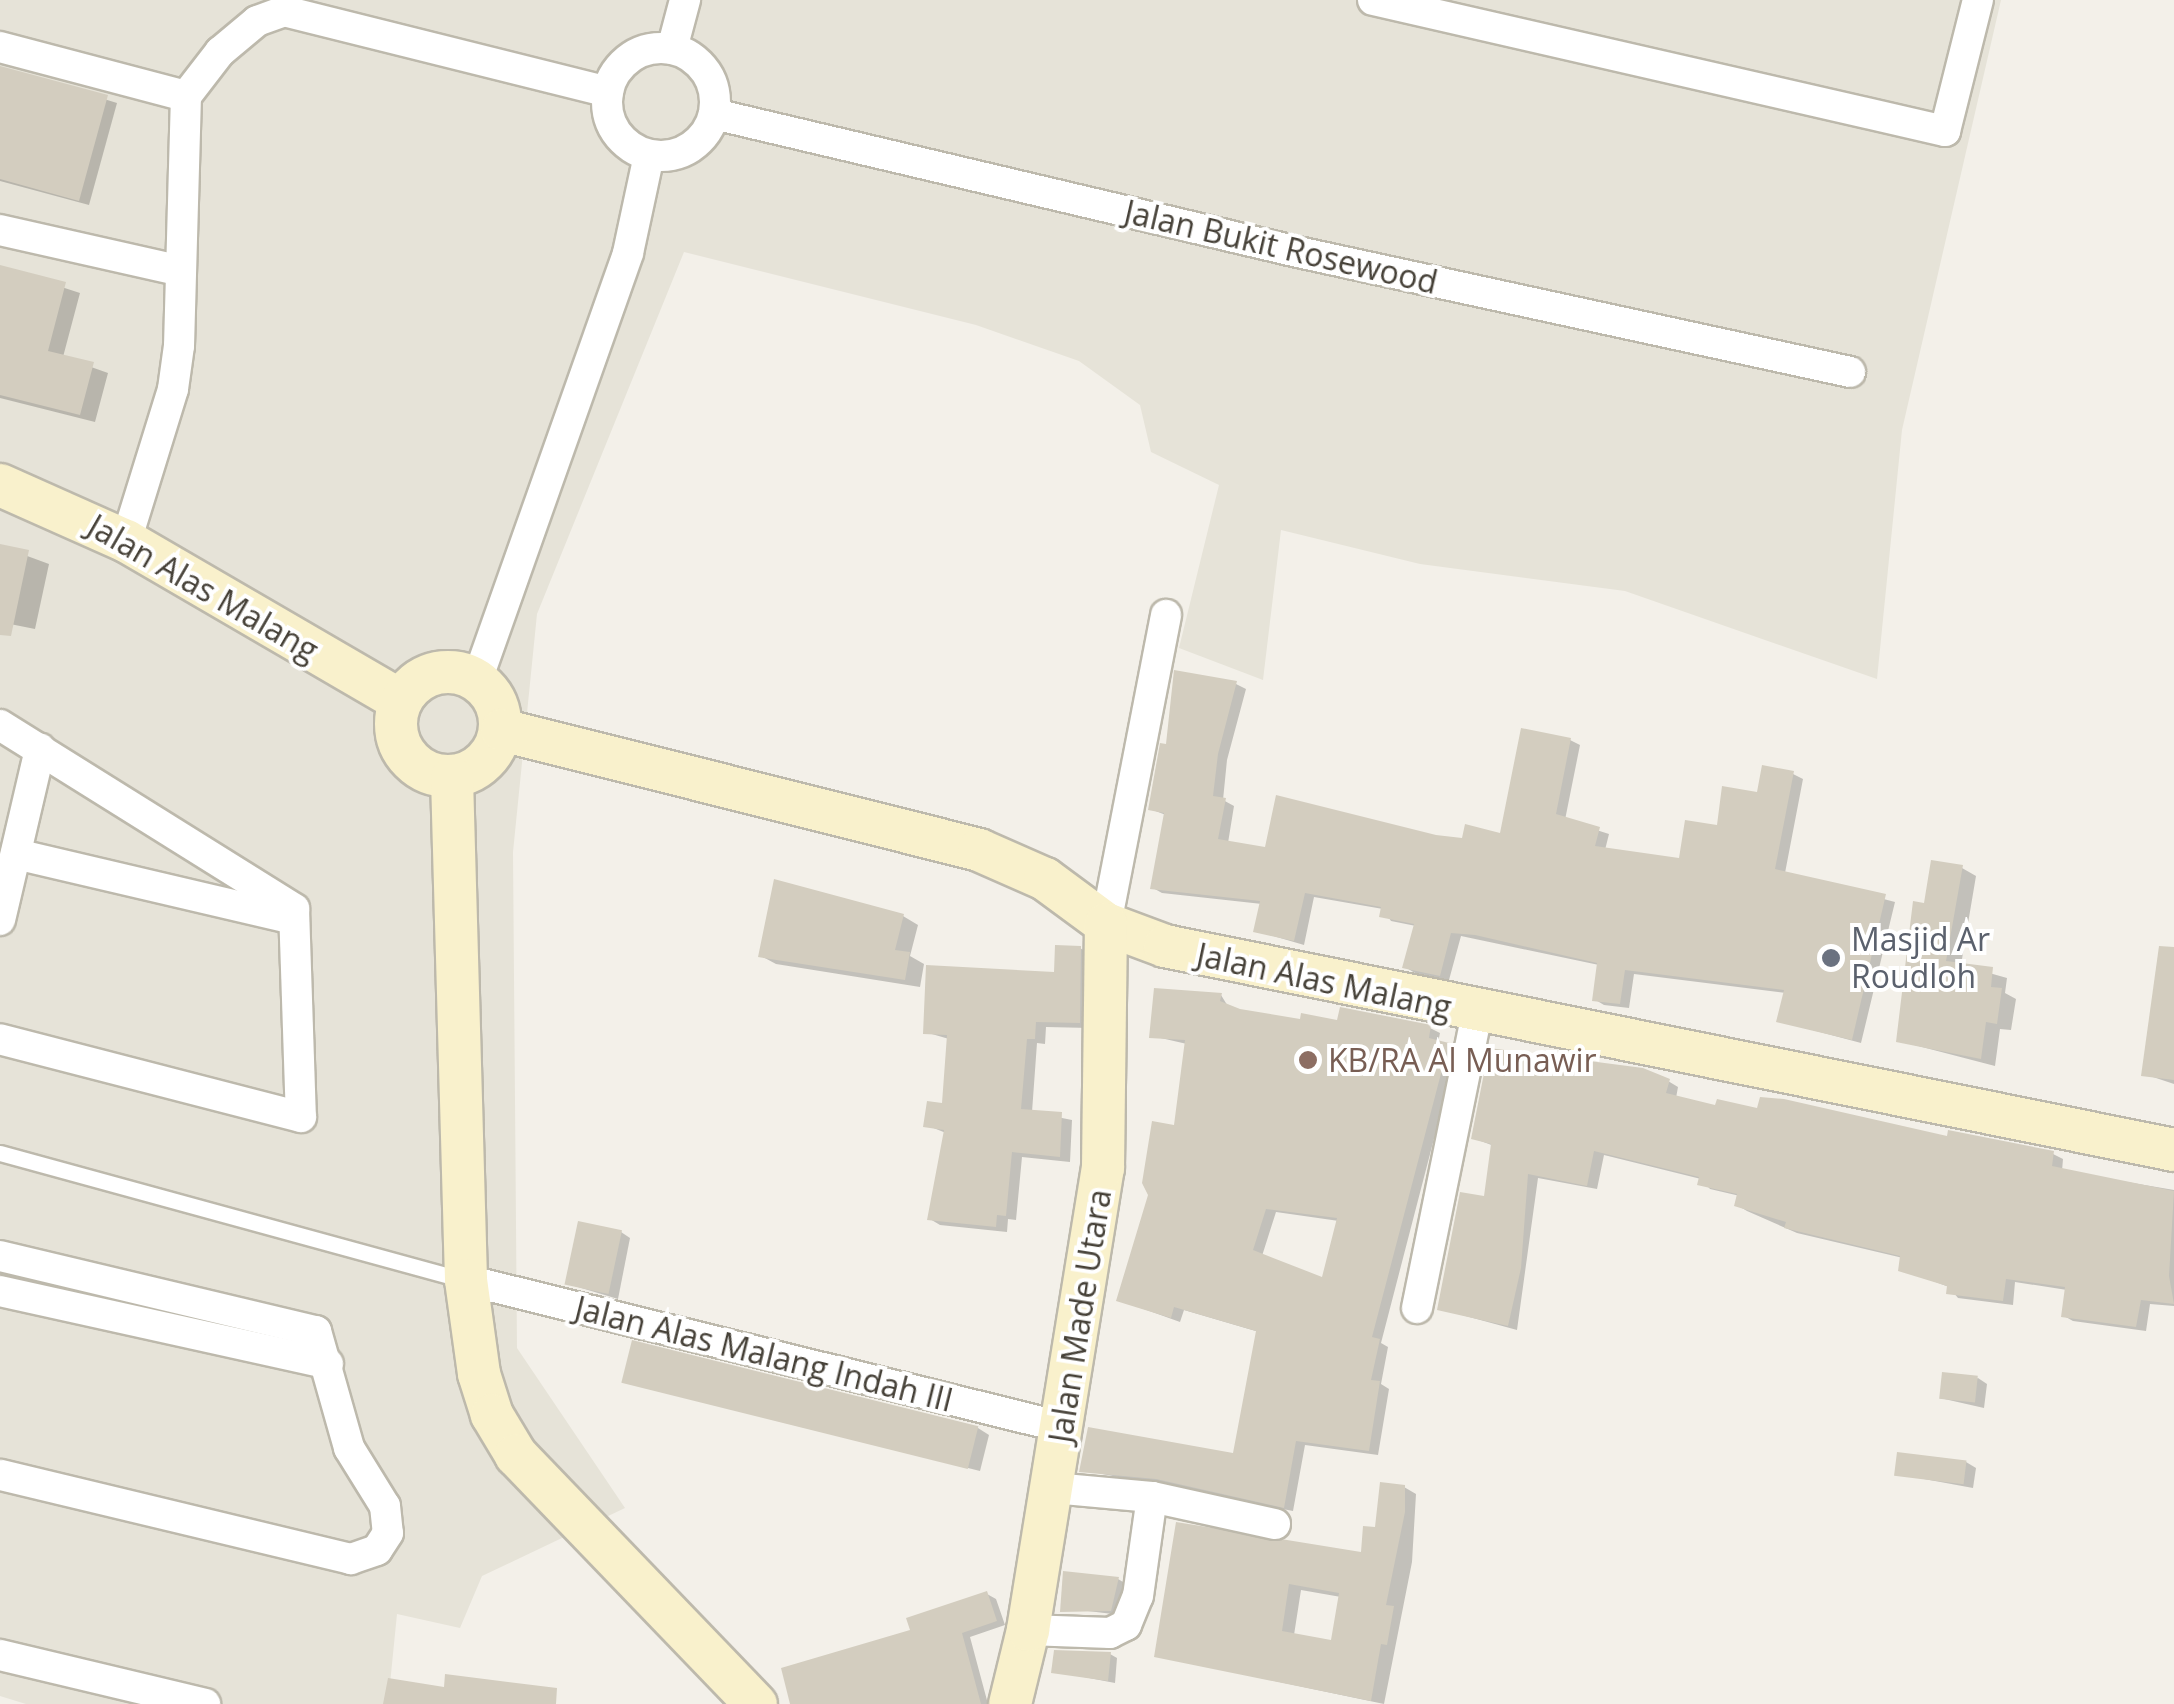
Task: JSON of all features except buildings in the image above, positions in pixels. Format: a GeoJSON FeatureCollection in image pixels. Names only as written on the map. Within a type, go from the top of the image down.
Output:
{"type":"FeatureCollection","features":[{"type":"Feature","properties":{"kind":"main road","name":"Jalan Alas Malang"},"geometry":{"type":"LineString","coordinates":[[0,485],[126,542],[401,700]]}},
{"type":"Feature","properties":{"kind":"main road"},"geometry":{"type":"LineString","coordinates":[[450,672],[477,680],[497,702],[502,730],[485,763],[452,778],[424,772],[404,754],[395,727],[401,700],[422,679],[450,672]]}},
{"type":"Feature","properties":{"kind":"main road","name":"Jalan Alas Malang"},"geometry":{"type":"LineString","coordinates":[[502,730],[978,850],[1045,879],[1106,924],[1165,946],[1477,1014],[2174,1150]]}},
{"type":"Feature","properties":{"kind":"main road"},"geometry":{"type":"LineString","coordinates":[[452,778],[466,1280],[479,1374],[492,1415],[516,1455],[756,1704]]}},
{"type":"Feature","properties":{"kind":"main road","name":"Jalan Made Utara"},"geometry":{"type":"LineString","coordinates":[[1010,1704],[1028,1630],[1103,1168],[1106,924]]}},
{"type":"Feature","properties":{"kind":"street"},"geometry":{"type":"LineString","coordinates":[[672,49],[685,0]]}},
{"type":"Feature","properties":{"kind":"street"},"geometry":{"type":"LineString","coordinates":[[1373,0],[1945,131],[1978,0]]}},
{"type":"Feature","properties":{"kind":"street"},"geometry":{"type":"LineString","coordinates":[[126,542],[173,389],[186,96],[220,52],[257,21],[284,11],[608,92]]}},
{"type":"Feature","properties":{"kind":"street"},"geometry":{"type":"LineString","coordinates":[[0,47],[186,96]]}},
{"type":"Feature","properties":{"kind":"street"},"geometry":{"type":"LineString","coordinates":[[672,49],[702,66],[716,98],[714,114],[690,148],[649,155],[616,132],[608,92],[631,57],[672,49]]}},
{"type":"Feature","properties":{"kind":"street","name":"Jalan Bukit Rosewood"},"geometry":{"type":"LineString","coordinates":[[714,114],[1298,252],[1850,372]]}},
{"type":"Feature","properties":{"kind":"street"},"geometry":{"type":"LineString","coordinates":[[477,680],[628,254],[649,155]]}},
{"type":"Feature","properties":{"kind":"street"},"geometry":{"type":"LineString","coordinates":[[0,230],[178,270]]}},
{"type":"Feature","properties":{"kind":"street"},"geometry":{"type":"LineString","coordinates":[[1106,924],[1166,616]]}},
{"type":"Feature","properties":{"kind":"street"},"geometry":{"type":"LineString","coordinates":[[0,725],[294,909],[301,1116],[0,1039]]}},
{"type":"Feature","properties":{"kind":"street"},"geometry":{"type":"LineString","coordinates":[[0,920],[40,749]]}},
{"type":"Feature","properties":{"kind":"street"},"geometry":{"type":"LineString","coordinates":[[16,854],[294,919]]}},
{"type":"Feature","properties":{"kind":"street"},"geometry":{"type":"LineString","coordinates":[[1417,1308],[1477,1014]]}},
{"type":"Feature","properties":{"kind":"street"},"geometry":{"type":"LineString","coordinates":[[0,1256],[316,1331],[350,1448],[385,1506],[382,1542],[350,1559],[0,1475]]}},
{"type":"Feature","properties":{"kind":"street","name":"Jalan Alas Malang Indah III"},"geometry":{"type":"LineString","coordinates":[[466,1280],[1062,1427]]}},
{"type":"Feature","properties":{"kind":"street"},"geometry":{"type":"LineString","coordinates":[[0,1291],[328,1364]]}},
{"type":"Feature","properties":{"kind":"street"},"geometry":{"type":"LineString","coordinates":[[1052,1488],[1152,1497],[1275,1524]]}},
{"type":"Feature","properties":{"kind":"street"},"geometry":{"type":"LineString","coordinates":[[1028,1630],[1110,1633],[1126,1625],[1138,1596],[1152,1497]]}},
{"type":"Feature","properties":{"kind":"street"},"geometry":{"type":"LineString","coordinates":[[0,1655],[204,1704]]}},
{"type":"Feature","properties":{"kind":"lane"},"geometry":{"type":"LineString","coordinates":[[0,1153],[466,1280]]}},
{"type":"Feature","properties":{"kind":"shaded area"},"geometry":{"type":"Polygon","coordinates":[[[0,0],[2001,0],[1902,430],[1877,679],[1625,591],[1420,564],[1281,530],[1263,680],[1179,648],[1219,485],[1151,452],[1140,405],[1079,361],[976,325],[684,252],[537,614],[513,852],[517,1348],[625,1508],[482,1576],[460,1628],[397,1614],[388,1704],[26,1704],[0,1696],[0,0]]]}},
{"type":"Feature","properties":{"kind":"place","name":"Masjid Ar Roudloh"},"geometry":{"type":"Point","coordinates":[1831,958]}},
{"type":"Feature","properties":{"kind":"place","name":"KB/RA Al Munawir"},"geometry":{"type":"Point","coordinates":[1308,1060]}}]}
